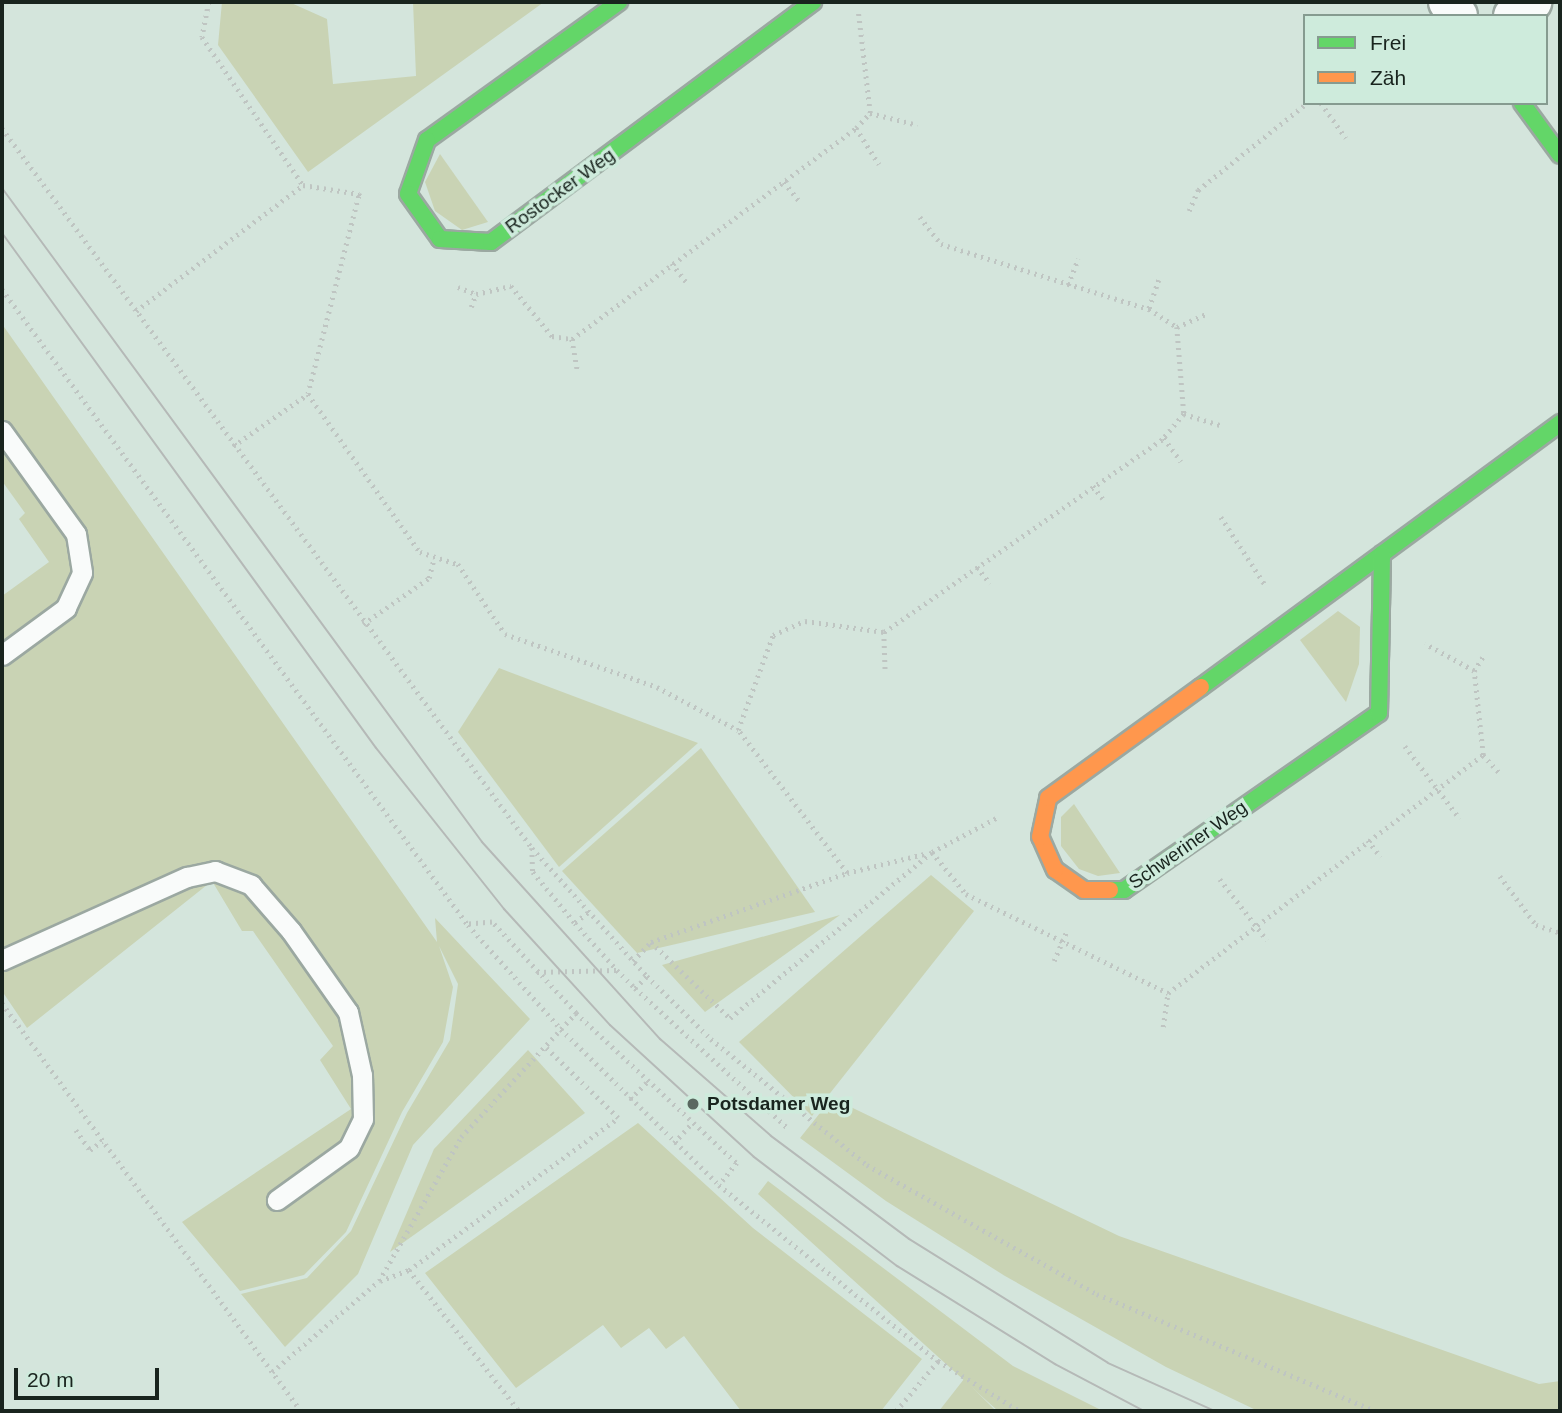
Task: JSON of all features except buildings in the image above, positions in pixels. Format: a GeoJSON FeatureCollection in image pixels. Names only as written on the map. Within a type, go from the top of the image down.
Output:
{"type":"FeatureCollection","features":[{"type":"Feature","properties":{"kind":"street","name":"Rostocker Weg"},"geometry":{"type":"LineString","coordinates":[[620,2],[427,140],[408,194],[440,239],[491,242],[810,8],[813,2]]}},
{"type":"Feature","properties":{"kind":"street"},"geometry":{"type":"LineString","coordinates":[[1516,14],[1532,2]]}},
{"type":"Feature","properties":{"kind":"street"},"geometry":{"type":"LineString","coordinates":[[1523,105],[1560,155]]}},
{"type":"Feature","properties":{"kind":"street"},"geometry":{"type":"LineString","coordinates":[[1048,798],[1560,423]]}},
{"type":"Feature","properties":{"kind":"street"},"geometry":{"type":"LineString","coordinates":[[1379,713],[1383,629],[1382,554]]}},
{"type":"Feature","properties":{"kind":"street","name":"Schweriner Weg"},"geometry":{"type":"LineString","coordinates":[[1048,798],[1040,837],[1055,870],[1084,890],[1124,890],[1379,713]]}},
{"type":"Feature","properties":{"kind":"lane"},"geometry":{"type":"LineString","coordinates":[[2,431],[76,534],[82,573],[66,608],[2,655]]}},
{"type":"Feature","properties":{"kind":"lane"},"geometry":{"type":"LineString","coordinates":[[2,960],[187,877],[215,871],[251,885],[290,931],[348,1012],[362,1076],[363,1119],[349,1148],[277,1200]]}},
{"type":"Feature","properties":{"kind":"path"},"geometry":{"type":"LineString","coordinates":[[209,2],[202,37],[303,185]]}},
{"type":"Feature","properties":{"kind":"path"},"geometry":{"type":"LineString","coordinates":[[454,285],[477,294],[511,286],[552,336],[572,339],[856,128],[870,113],[857,2]]}},
{"type":"Feature","properties":{"kind":"path"},"geometry":{"type":"LineString","coordinates":[[1189,211],[1198,190],[1304,105]]}},
{"type":"Feature","properties":{"kind":"path"},"geometry":{"type":"LineString","coordinates":[[1322,105],[1346,138]]}},
{"type":"Feature","properties":{"kind":"path"},"geometry":{"type":"LineString","coordinates":[[870,113],[918,125]]}},
{"type":"Feature","properties":{"kind":"path"},"geometry":{"type":"LineString","coordinates":[[2,128],[363,624],[532,848],[633,961],[710,1039],[867,1165],[1097,1294],[1377,1411]]}},
{"type":"Feature","properties":{"kind":"path"},"geometry":{"type":"LineString","coordinates":[[856,128],[879,164]]}},
{"type":"Feature","properties":{"kind":"path"},"geometry":{"type":"LineString","coordinates":[[784,182],[800,202]]}},
{"type":"Feature","properties":{"kind":"path"},"geometry":{"type":"LineString","coordinates":[[136,311],[303,185],[359,194]]}},
{"type":"Feature","properties":{"kind":"path"},"geometry":{"type":"LineString","coordinates":[[233,446],[307,394],[359,194],[369,185]]}},
{"type":"Feature","properties":{"kind":"path"},"geometry":{"type":"LineString","coordinates":[[359,194],[365,205]]}},
{"type":"Feature","properties":{"kind":"path"},"geometry":{"type":"LineString","coordinates":[[920,217],[941,244],[1149,309],[1177,327]]}},
{"type":"Feature","properties":{"kind":"path"},"geometry":{"type":"LineString","coordinates":[[1068,285],[1078,259]]}},
{"type":"Feature","properties":{"kind":"path"},"geometry":{"type":"LineString","coordinates":[[672,264],[688,284]]}},
{"type":"Feature","properties":{"kind":"path"},"geometry":{"type":"LineString","coordinates":[[1149,309],[1160,280]]}},
{"type":"Feature","properties":{"kind":"path"},"geometry":{"type":"LineString","coordinates":[[2,289],[468,925],[561,1028],[719,1185],[938,1361],[1020,1411]]}},
{"type":"Feature","properties":{"kind":"path"},"geometry":{"type":"LineString","coordinates":[[471,307],[477,294]]}},
{"type":"Feature","properties":{"kind":"path"},"geometry":{"type":"LineString","coordinates":[[1177,327],[1208,313]]}},
{"type":"Feature","properties":{"kind":"path"},"geometry":{"type":"LineString","coordinates":[[738,730],[773,635],[805,621],[884,632],[1164,438],[1184,414],[1177,327]]}},
{"type":"Feature","properties":{"kind":"path"},"geometry":{"type":"LineString","coordinates":[[572,339],[578,372]]}},
{"type":"Feature","properties":{"kind":"path"},"geometry":{"type":"LineString","coordinates":[[307,394],[420,552],[458,564],[505,634],[657,687],[738,730],[846,873]]}},
{"type":"Feature","properties":{"kind":"path"},"geometry":{"type":"LineString","coordinates":[[1184,414],[1220,425]]}},
{"type":"Feature","properties":{"kind":"path"},"geometry":{"type":"LineString","coordinates":[[1164,438],[1181,461]]}},
{"type":"Feature","properties":{"kind":"path"},"geometry":{"type":"LineString","coordinates":[[1093,486],[1103,499]]}},
{"type":"Feature","properties":{"kind":"path"},"geometry":{"type":"LineString","coordinates":[[1221,517],[1289,623]]}},
{"type":"Feature","properties":{"kind":"path"},"geometry":{"type":"LineString","coordinates":[[363,624],[429,578],[434,557]]}},
{"type":"Feature","properties":{"kind":"path"},"geometry":{"type":"LineString","coordinates":[[978,567],[990,583]]}},
{"type":"Feature","properties":{"kind":"path"},"geometry":{"type":"LineString","coordinates":[[1383,629],[1434,647],[1474,671]]}},
{"type":"Feature","properties":{"kind":"path"},"geometry":{"type":"LineString","coordinates":[[884,632],[885,670]]}},
{"type":"Feature","properties":{"kind":"path"},"geometry":{"type":"LineString","coordinates":[[1484,655],[1474,671],[1483,755],[1500,773]]}},
{"type":"Feature","properties":{"kind":"path"},"geometry":{"type":"LineString","coordinates":[[1379,713],[1460,819]]}},
{"type":"Feature","properties":{"kind":"path"},"geometry":{"type":"LineString","coordinates":[[1163,1027],[1168,993],[1483,755]]}},
{"type":"Feature","properties":{"kind":"path"},"geometry":{"type":"LineString","coordinates":[[652,942],[730,1018],[932,852],[1006,813],[1048,798]]}},
{"type":"Feature","properties":{"kind":"path"},"geometry":{"type":"LineString","coordinates":[[1368,840],[1381,857]]}},
{"type":"Feature","properties":{"kind":"path"},"geometry":{"type":"LineString","coordinates":[[1192,842],[1267,940]]}},
{"type":"Feature","properties":{"kind":"path"},"geometry":{"type":"LineString","coordinates":[[532,848],[533,872],[617,970],[789,1129]]}},
{"type":"Feature","properties":{"kind":"path"},"geometry":{"type":"LineString","coordinates":[[633,961],[652,942],[846,873],[932,852]]}},
{"type":"Feature","properties":{"kind":"path"},"geometry":{"type":"LineString","coordinates":[[932,852],[966,894],[1168,993]]}},
{"type":"Feature","properties":{"kind":"path"},"geometry":{"type":"LineString","coordinates":[[1500,876],[1536,925],[1560,933]]}},
{"type":"Feature","properties":{"kind":"path"},"geometry":{"type":"LineString","coordinates":[[575,923],[588,912]]}},
{"type":"Feature","properties":{"kind":"path"},"geometry":{"type":"LineString","coordinates":[[468,925],[492,922],[576,1013],[737,1163],[719,1185]]}},
{"type":"Feature","properties":{"kind":"path"},"geometry":{"type":"LineString","coordinates":[[536,972],[617,970]]}},
{"type":"Feature","properties":{"kind":"path"},"geometry":{"type":"LineString","coordinates":[[635,988],[647,976]]}},
{"type":"Feature","properties":{"kind":"path"},"geometry":{"type":"LineString","coordinates":[[2,1003],[301,1411]]}},
{"type":"Feature","properties":{"kind":"path"},"geometry":{"type":"LineString","coordinates":[[379,1282],[461,1137],[576,1013]]}},
{"type":"Feature","properties":{"kind":"path"},"geometry":{"type":"LineString","coordinates":[[272,1372],[379,1282],[409,1270],[618,1118],[546,1048]]}},
{"type":"Feature","properties":{"kind":"path"},"geometry":{"type":"LineString","coordinates":[[630,1099],[647,1082]]}},
{"type":"Feature","properties":{"kind":"path"},"geometry":{"type":"LineString","coordinates":[[674,1143],[692,1123]]}},
{"type":"Feature","properties":{"kind":"path"},"geometry":{"type":"LineString","coordinates":[[76,1130],[90,1150],[102,1140]]}},
{"type":"Feature","properties":{"kind":"path"},"geometry":{"type":"LineString","coordinates":[[409,1270],[519,1411]]}},
{"type":"Feature","properties":{"kind":"path"},"geometry":{"type":"LineString","coordinates":[[896,1411],[938,1361]]}},
{"type":"Feature","properties":{"kind":"green space"},"geometry":{"type":"Polygon","coordinates":[[[222,2],[289,2],[327,19],[333,84],[416,76],[413,2],[544,2],[308,172],[218,45],[222,2]]]}},
{"type":"Feature","properties":{"kind":"green space"},"geometry":{"type":"Polygon","coordinates":[[[440,154],[488,222],[462,230],[435,211],[425,182],[440,154]]]}},
{"type":"Feature","properties":{"kind":"green space"},"geometry":{"type":"Polygon","coordinates":[[[2,324],[437,942],[435,918],[530,1019],[413,1145],[358,1274],[285,1347],[241,1294],[307,1278],[351,1231],[407,1113],[450,1040],[458,984],[439,946],[453,987],[443,1042],[402,1112],[346,1232],[304,1275],[240,1291],[182,1222],[351,1109],[320,1060],[333,1046],[253,931],[242,931],[212,881],[27,1028],[2,991],[2,596],[49,562],[19,519],[25,513],[2,481],[2,324]]]}},
{"type":"Feature","properties":{"kind":"green space"},"geometry":{"type":"Polygon","coordinates":[[[1338,611],[1360,627],[1359,664],[1346,702],[1300,640],[1338,611]]]}},
{"type":"Feature","properties":{"kind":"green space"},"geometry":{"type":"Polygon","coordinates":[[[499,668],[698,743],[559,867],[458,732],[499,668]]]}},
{"type":"Feature","properties":{"kind":"green space"},"geometry":{"type":"Polygon","coordinates":[[[701,748],[815,912],[637,953],[562,871],[701,748]]]}},
{"type":"Feature","properties":{"kind":"green space"},"geometry":{"type":"Polygon","coordinates":[[[1074,804],[1120,873],[1098,876],[1079,869],[1061,846],[1061,817],[1074,804]]]}},
{"type":"Feature","properties":{"kind":"green space"},"geometry":{"type":"Polygon","coordinates":[[[931,875],[974,911],[812,1116],[739,1042],[931,875]]]}},
{"type":"Feature","properties":{"kind":"green space"},"geometry":{"type":"Polygon","coordinates":[[[840,915],[705,1012],[662,965],[840,915]]]}},
{"type":"Feature","properties":{"kind":"green space"},"geometry":{"type":"Polygon","coordinates":[[[528,1050],[585,1113],[390,1252],[434,1149],[528,1050]]]}},
{"type":"Feature","properties":{"kind":"green space"},"geometry":{"type":"Polygon","coordinates":[[[832,1098],[1119,1236],[1539,1384],[1560,1381],[1560,1411],[1258,1411],[1166,1367],[1005,1276],[886,1201],[800,1138],[832,1098]]]}},
{"type":"Feature","properties":{"kind":"green space"},"geometry":{"type":"Polygon","coordinates":[[[638,1123],[753,1228],[922,1359],[881,1411],[741,1411],[684,1336],[666,1349],[649,1328],[621,1348],[603,1325],[516,1388],[425,1273],[638,1123]]]}},
{"type":"Feature","properties":{"kind":"green space"},"geometry":{"type":"Polygon","coordinates":[[[768,1181],[1013,1366],[1103,1411],[998,1411],[758,1194],[768,1181]]]}},
{"type":"Feature","properties":{"kind":"green space"},"geometry":{"type":"Polygon","coordinates":[[[964,1379],[996,1411],[939,1411],[964,1379]]]}},
{"type":"Feature","properties":{"kind":"tram line"},"geometry":{"type":"LineString","coordinates":[[2,188],[482,842],[660,1039],[771,1136],[909,1239],[1108,1363],[1215,1411]]}},
{"type":"Feature","properties":{"kind":"tram line"},"geometry":{"type":"LineString","coordinates":[[2,233],[376,748],[504,909],[610,1025],[754,1157],[897,1266],[1055,1364],[1144,1411]]}},
{"type":"Feature","properties":{"kind":"traffic: fast"},"geometry":{"type":"LineString","coordinates":[[619,2],[427,140],[408,194],[440,239],[491,242],[813,2]]}},
{"type":"Feature","properties":{"kind":"traffic: fast"},"geometry":{"type":"LineString","coordinates":[[1523,105],[1560,155]]}},
{"type":"Feature","properties":{"kind":"traffic: fast"},"geometry":{"type":"LineString","coordinates":[[1201,687],[1560,423]]}},
{"type":"Feature","properties":{"kind":"traffic: fast"},"geometry":{"type":"LineString","coordinates":[[1110,890],[1124,890],[1379,713],[1382,554]]}},
{"type":"Feature","properties":{"kind":"traffic: slow"},"geometry":{"type":"LineString","coordinates":[[1110,890],[1084,890],[1055,870],[1040,837],[1048,798],[1201,687]]}},
{"type":"Feature","properties":{"kind":"place","name":"Potsdamer Weg"},"geometry":{"type":"Point","coordinates":[693,1104]}}]}
